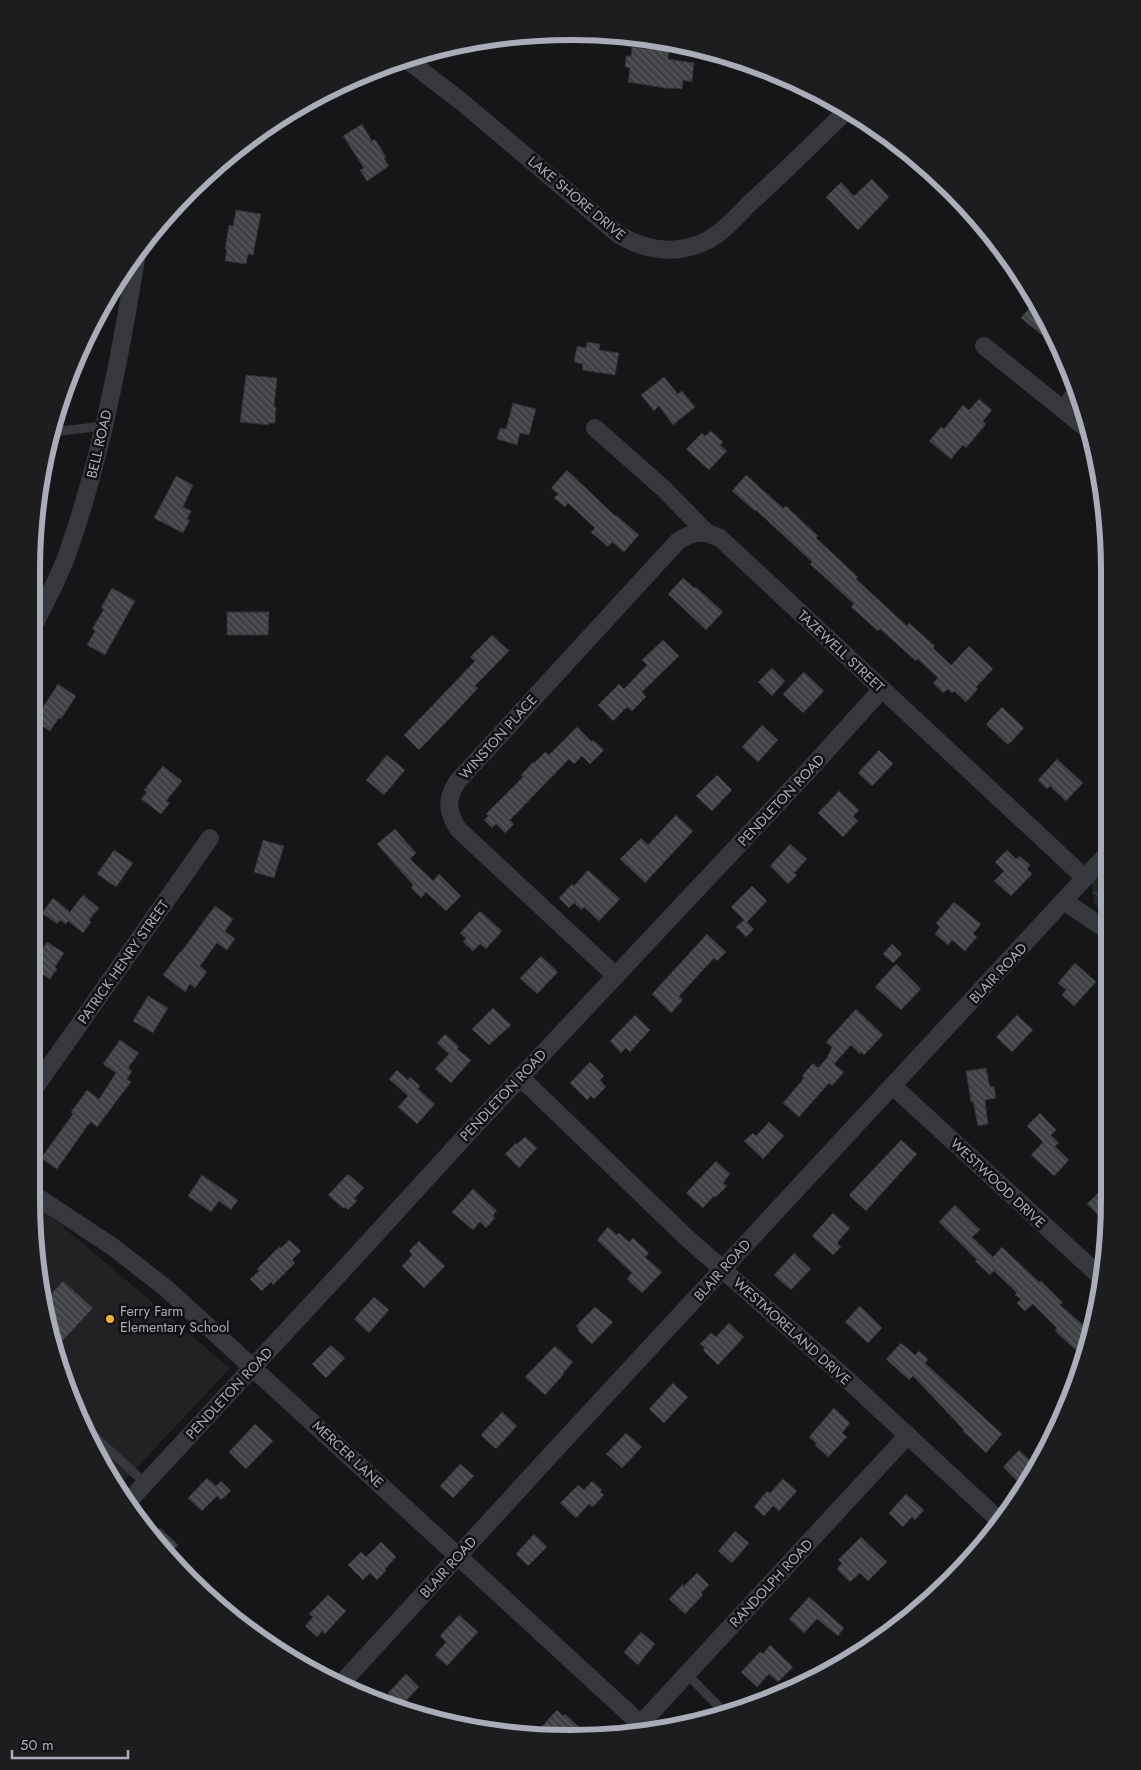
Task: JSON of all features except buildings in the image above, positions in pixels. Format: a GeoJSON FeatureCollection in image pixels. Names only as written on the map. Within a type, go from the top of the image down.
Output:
{"type":"FeatureCollection","features":[{"type":"Feature","properties":{"kind":"street","name":"LAKE SHORE DRIVE"},"geometry":{"type":"LineString","coordinates":[[413,64],[490,125],[619,235],[634,244],[651,249],[669,250],[686,248],[703,242],[718,233],[842,115]]}},
{"type":"Feature","properties":{"kind":"street","name":"BELL ROAD"},"geometry":{"type":"LineString","coordinates":[[40,613],[68,553],[88,489],[104,426],[134,269]]}},
{"type":"Feature","properties":{"kind":"street"},"geometry":{"type":"LineString","coordinates":[[984,346],[1080,423]]}},
{"type":"Feature","properties":{"kind":"street"},"geometry":{"type":"LineString","coordinates":[[1063,409],[1072,398]]}},
{"type":"Feature","properties":{"kind":"street","name":"TAZEWELL STREET"},"geometry":{"type":"LineString","coordinates":[[595,428],[664,489],[708,533],[720,538],[1085,878]]}},
{"type":"Feature","properties":{"kind":"street","name":"WINSTON PLACE"},"geometry":{"type":"LineString","coordinates":[[616,976],[458,829],[451,817],[449,804],[451,792],[457,782],[678,541],[698,532],[708,533]]}},
{"type":"Feature","properties":{"kind":"street","name":"PENDLETON ROAD"},"geometry":{"type":"LineString","coordinates":[[132,1498],[520,1077],[809,770],[882,689]]}},
{"type":"Feature","properties":{"kind":"street","name":"PATRICK HENRY STREET"},"geometry":{"type":"LineString","coordinates":[[40,1080],[210,838]]}},
{"type":"Feature","properties":{"kind":"street","name":"BLAIR ROAD"},"geometry":{"type":"LineString","coordinates":[[345,1679],[1101,861]]}},
{"type":"Feature","properties":{"kind":"street"},"geometry":{"type":"LineString","coordinates":[[1064,901],[1101,926]]}},
{"type":"Feature","properties":{"kind":"street","name":"WESTMORELAND DRIVE"},"geometry":{"type":"LineString","coordinates":[[520,1077],[686,1237],[850,1382],[995,1516]]}},
{"type":"Feature","properties":{"kind":"street","name":"WESTWOOD DRIVE"},"geometry":{"type":"LineString","coordinates":[[893,1086],[1095,1274]]}},
{"type":"Feature","properties":{"kind":"street","name":"MERCER LANE"},"geometry":{"type":"LineString","coordinates":[[40,1199],[113,1247],[167,1290],[458,1556],[638,1725]]}},
{"type":"Feature","properties":{"kind":"street","name":"RANDOLPH ROAD"},"geometry":{"type":"LineString","coordinates":[[644,1724],[687,1674],[908,1435]]}},
{"type":"Feature","properties":{"kind":"lane"},"geometry":{"type":"LineString","coordinates":[[59,431],[104,426]]}},
{"type":"Feature","properties":{"kind":"lane"},"geometry":{"type":"LineString","coordinates":[[98,1439],[145,1484]]}},
{"type":"Feature","properties":{"kind":"lane"},"geometry":{"type":"LineString","coordinates":[[687,1674],[720,1708]]}},
{"type":"Feature","properties":{"kind":"shaded area","name":"Ferry Farm Elementary School"},"geometry":{"type":"Polygon","coordinates":[[[40,1208],[230,1368],[122,1483],[111,1465],[80,1403],[58,1337],[45,1269],[40,1208]]]}},
{"type":"Feature","properties":{"kind":"green space"},"geometry":{"type":"Polygon","coordinates":[[[1101,868],[1101,910],[1094,903],[1091,875],[1101,868]]]}},
{"type":"Feature","properties":{"kind":"place","name":"Ferry Farm Elementary School"},"geometry":{"type":"Point","coordinates":[110,1319]}}]}
